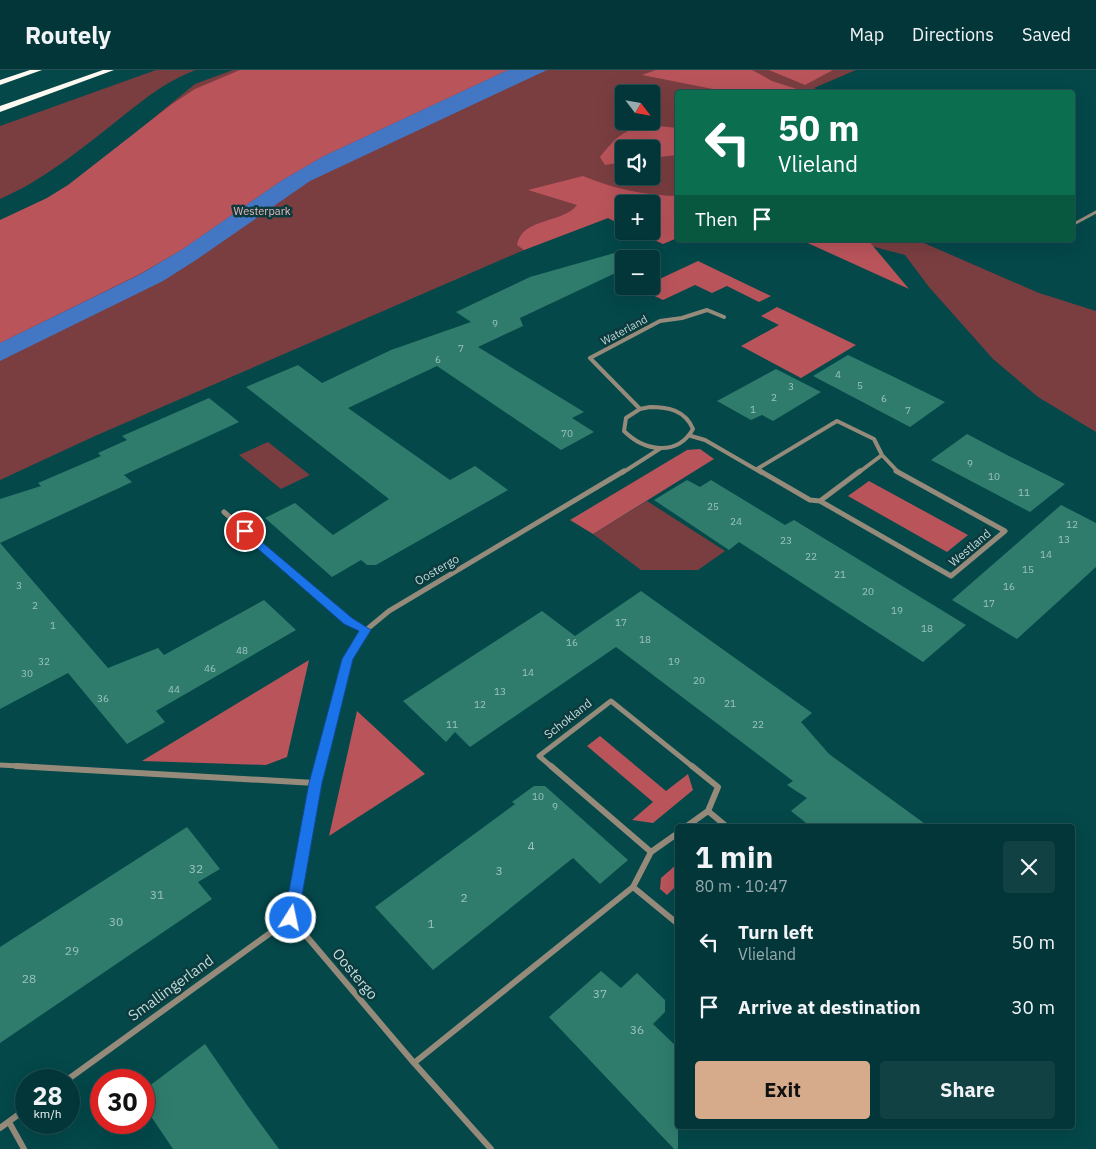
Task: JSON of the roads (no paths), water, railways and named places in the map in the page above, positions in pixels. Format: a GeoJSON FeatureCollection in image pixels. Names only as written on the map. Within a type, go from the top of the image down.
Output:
{"type":"FeatureCollection","features":[{"type":"Feature","properties":{"kind":"highway"},"geometry":{"type":"LineString","coordinates":[[0,83],[38,70]]}},
{"type":"Feature","properties":{"kind":"highway"},"geometry":{"type":"LineString","coordinates":[[0,108],[110,70]]}},
{"type":"Feature","properties":{"kind":"street"},"geometry":{"type":"LineString","coordinates":[[1075,223],[1096,212]]}},
{"type":"Feature","properties":{"kind":"street","name":"Waterland"},"geometry":{"type":"LineString","coordinates":[[640,409],[590,358],[660,321],[682,318],[707,310],[724,317]]}},
{"type":"Feature","properties":{"kind":"street"},"geometry":{"type":"LineString","coordinates":[[660,407],[680,412],[691,423],[693,429],[691,436],[678,445],[661,448],[636,443],[624,431],[626,418],[640,409],[660,407]]}},
{"type":"Feature","properties":{"kind":"street","name":"Westland"},"geometry":{"type":"LineString","coordinates":[[691,436],[705,440],[810,500],[820,501],[950,576],[1005,531],[894,470],[882,455],[874,439],[837,421],[758,469]]}},
{"type":"Feature","properties":{"kind":"street","name":"Oostergo"},"geometry":{"type":"LineString","coordinates":[[490,1149],[291,918],[316,783],[348,659],[366,630],[389,611],[568,506],[661,448]]}},
{"type":"Feature","properties":{"kind":"street"},"geometry":{"type":"LineString","coordinates":[[820,501],[882,455]]}},
{"type":"Feature","properties":{"kind":"street"},"geometry":{"type":"LineString","coordinates":[[224,512],[348,621],[366,630]]}},
{"type":"Feature","properties":{"kind":"street","name":"Schokland"},"geometry":{"type":"LineString","coordinates":[[651,852],[539,756],[610,700],[718,787],[708,811]]}},
{"type":"Feature","properties":{"kind":"street"},"geometry":{"type":"LineString","coordinates":[[0,765],[316,783]]}},
{"type":"Feature","properties":{"kind":"street"},"geometry":{"type":"LineString","coordinates":[[690,824],[708,811],[724,824]]}},
{"type":"Feature","properties":{"kind":"street"},"geometry":{"type":"LineString","coordinates":[[414,1063],[634,887],[651,852],[675,835]]}},
{"type":"Feature","properties":{"kind":"street"},"geometry":{"type":"LineString","coordinates":[[634,887],[675,921]]}},
{"type":"Feature","properties":{"kind":"street","name":"Smallingerland"},"geometry":{"type":"LineString","coordinates":[[80,1071],[291,918]]}},
{"type":"Feature","properties":{"kind":"street"},"geometry":{"type":"LineString","coordinates":[[0,1128],[15,1117]]}},
{"type":"Feature","properties":{"kind":"street"},"geometry":{"type":"LineString","coordinates":[[9,1122],[24,1149]]}},
{"type":"Feature","properties":{"kind":"water"},"geometry":{"type":"Polygon","coordinates":[[[508,70],[547,70],[310,181],[163,281],[0,361],[0,343],[139,275],[183,249],[281,181],[324,156],[508,70]]]}},
{"type":"Feature","properties":{"kind":"park label","name":"Westerpark"},"geometry":{"type":"Point","coordinates":[262,211]}}]}
